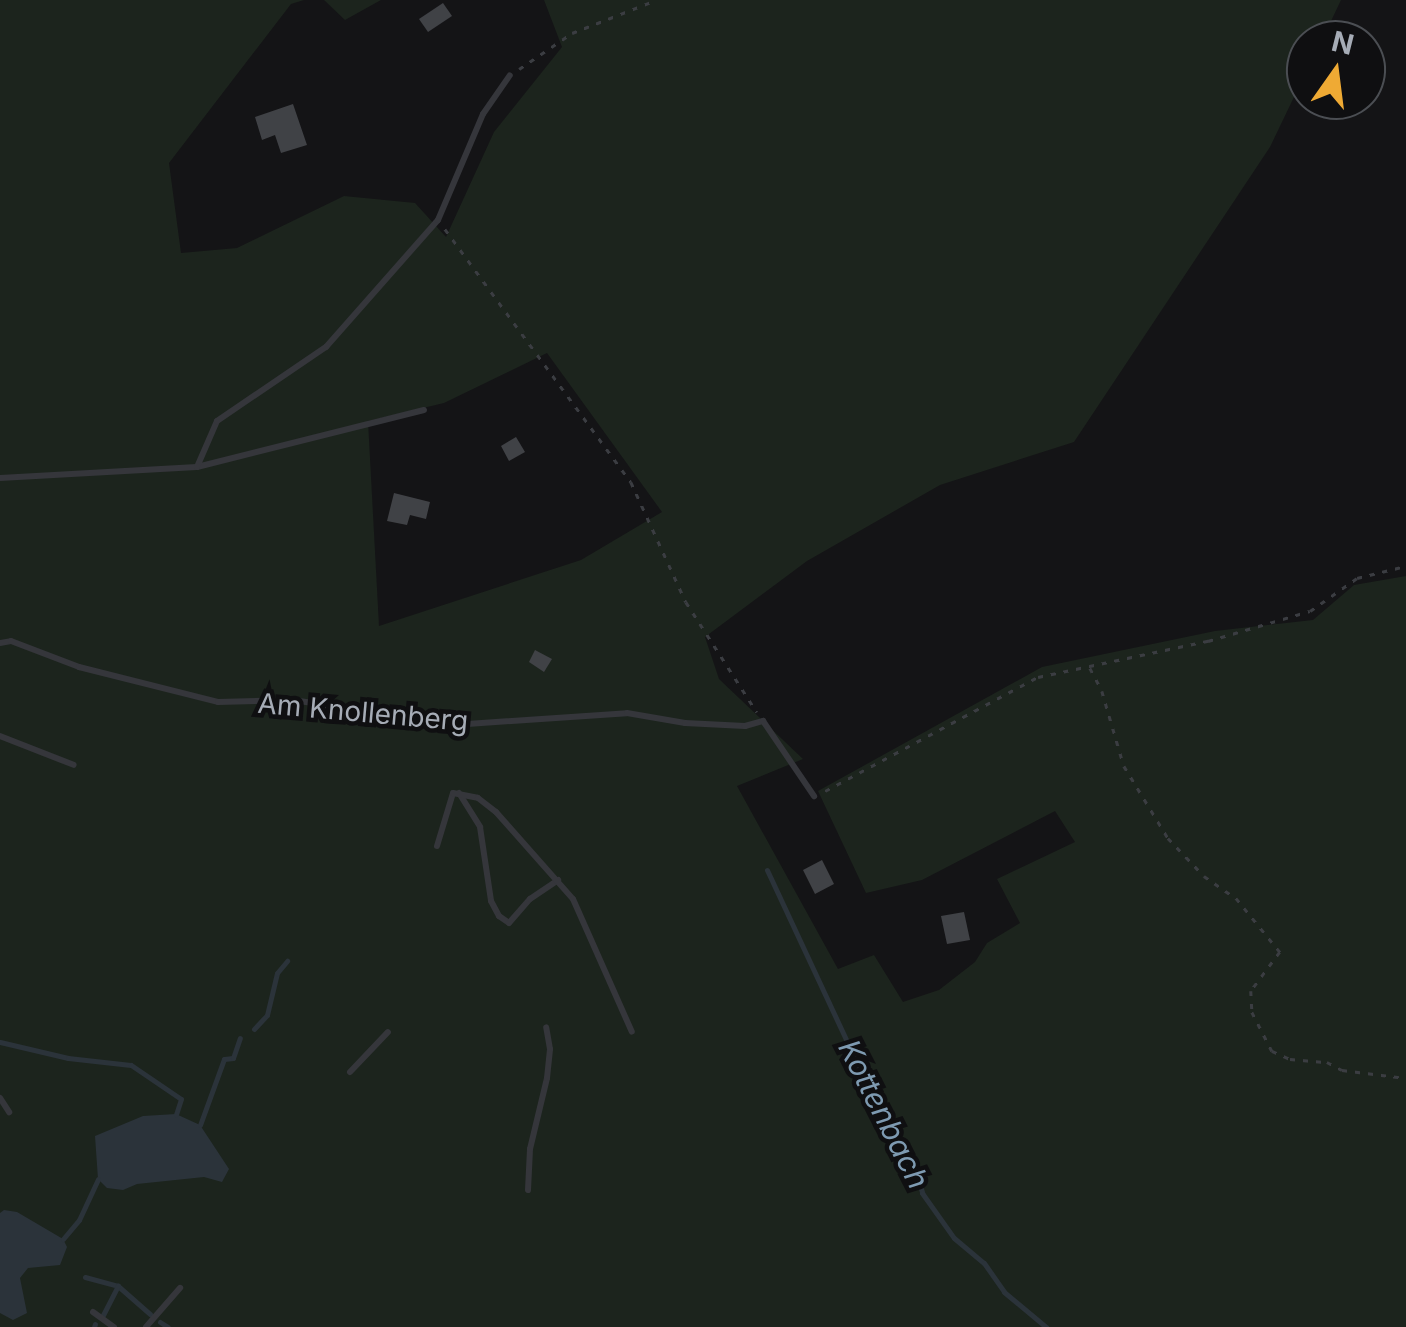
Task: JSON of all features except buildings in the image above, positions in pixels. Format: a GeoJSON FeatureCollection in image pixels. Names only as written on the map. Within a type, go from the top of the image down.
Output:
{"type":"FeatureCollection","features":[{"type":"Feature","properties":{"kind":"lane"},"geometry":{"type":"LineString","coordinates":[[197,467],[218,421],[326,347],[438,220],[482,114],[510,75]]}},
{"type":"Feature","properties":{"kind":"lane"},"geometry":{"type":"LineString","coordinates":[[0,478],[197,467],[424,410]]}},
{"type":"Feature","properties":{"kind":"lane","name":"Am Knollenberg"},"geometry":{"type":"LineString","coordinates":[[0,643],[12,641],[80,666],[218,702],[293,700],[454,725],[627,713],[685,723],[745,726],[763,721]]}},
{"type":"Feature","properties":{"kind":"lane"},"geometry":{"type":"LineString","coordinates":[[763,721],[814,796]]}},
{"type":"Feature","properties":{"kind":"lane"},"geometry":{"type":"LineString","coordinates":[[0,736],[74,764]]}},
{"type":"Feature","properties":{"kind":"lane"},"geometry":{"type":"LineString","coordinates":[[437,846],[448,802],[458,792]]}},
{"type":"Feature","properties":{"kind":"lane"},"geometry":{"type":"LineString","coordinates":[[458,792],[478,798],[496,812],[558,880],[591,934],[632,1032]]}},
{"type":"Feature","properties":{"kind":"lane"},"geometry":{"type":"LineString","coordinates":[[458,792],[476,817],[491,901],[500,916],[509,923],[530,899],[558,880]]}},
{"type":"Feature","properties":{"kind":"lane"},"geometry":{"type":"LineString","coordinates":[[528,1190],[530,1149],[547,1078],[550,1049],[546,1027]]}},
{"type":"Feature","properties":{"kind":"lane"},"geometry":{"type":"LineString","coordinates":[[350,1072],[388,1032]]}},
{"type":"Feature","properties":{"kind":"lane"},"geometry":{"type":"LineString","coordinates":[[0,1098],[9,1112]]}},
{"type":"Feature","properties":{"kind":"lane"},"geometry":{"type":"LineString","coordinates":[[146,1327],[180,1288]]}},
{"type":"Feature","properties":{"kind":"lane"},"geometry":{"type":"LineString","coordinates":[[93,1312],[114,1327]]}},
{"type":"Feature","properties":{"kind":"path"},"geometry":{"type":"LineString","coordinates":[[510,75],[572,33],[656,0]]}},
{"type":"Feature","properties":{"kind":"path"},"geometry":{"type":"LineString","coordinates":[[438,220],[631,482],[686,602],[763,721]]}},
{"type":"Feature","properties":{"kind":"path"},"geometry":{"type":"LineString","coordinates":[[814,796],[1038,677],[1208,641],[1282,616],[1310,611],[1358,578],[1406,566]]}},
{"type":"Feature","properties":{"kind":"path"},"geometry":{"type":"LineString","coordinates":[[1090,667],[1102,691],[1124,766],[1168,838],[1204,876],[1236,898],[1280,952],[1251,991],[1252,1012],[1272,1051],[1290,1059],[1327,1062],[1342,1070],[1406,1078]]}},
{"type":"Feature","properties":{"kind":"shaded area"},"geometry":{"type":"Polygon","coordinates":[[[0,0],[304,0],[291,4],[169,163],[181,253],[237,248],[344,196],[415,203],[446,237],[494,132],[562,47],[544,0],[1341,0],[1332,20],[1286,20],[1286,114],[1270,147],[1074,442],[940,485],[807,561],[705,637],[719,679],[803,759],[737,786],[838,969],[874,955],[903,1002],[939,990],[975,962],[987,943],[1020,923],[997,879],[1075,842],[1055,811],[922,880],[866,893],[818,791],[1042,667],[1215,631],[1313,620],[1354,585],[1406,576],[1406,1327],[0,1327],[0,0]],[[547,353],[444,403],[368,421],[379,626],[581,560],[662,512],[547,353]]]}},
{"type":"Feature","properties":{"kind":"shaded area"},"geometry":{"type":"Polygon","coordinates":[[[324,0],[381,0],[345,20],[324,0]]]}},
{"type":"Feature","properties":{"kind":"shaded area"},"geometry":{"type":"Polygon","coordinates":[[[176,1114],[200,1125],[229,1169],[222,1182],[204,1177],[137,1184],[123,1190],[107,1188],[98,1179],[95,1136],[143,1116],[176,1114]]]}},
{"type":"Feature","properties":{"kind":"shaded area"},"geometry":{"type":"Polygon","coordinates":[[[17,1212],[63,1239],[67,1247],[60,1265],[28,1268],[20,1278],[27,1313],[13,1320],[0,1313],[0,1213],[17,1212]]]}},
{"type":"Feature","properties":{"kind":"waterway","name":"Kottenbach"},"geometry":{"type":"LineString","coordinates":[[767,870],[873,1097],[911,1156],[922,1193],[954,1238],[984,1263],[1004,1292],[1046,1327]]}},
{"type":"Feature","properties":{"kind":"waterway"},"geometry":{"type":"LineString","coordinates":[[254,1029],[267,1015],[277,973],[287,961]]}},
{"type":"Feature","properties":{"kind":"waterway"},"geometry":{"type":"LineString","coordinates":[[200,1125],[224,1059],[233,1058],[240,1038]]}},
{"type":"Feature","properties":{"kind":"waterway"},"geometry":{"type":"LineString","coordinates":[[0,1042],[68,1058],[131,1065],[181,1099],[176,1114]]}},
{"type":"Feature","properties":{"kind":"waterway"},"geometry":{"type":"LineString","coordinates":[[63,1239],[79,1220],[98,1179]]}},
{"type":"Feature","properties":{"kind":"waterway"},"geometry":{"type":"LineString","coordinates":[[85,1277],[118,1286],[150,1314]]}},
{"type":"Feature","properties":{"kind":"waterway"},"geometry":{"type":"LineString","coordinates":[[103,1315],[118,1286]]}},
{"type":"Feature","properties":{"kind":"waterway"},"geometry":{"type":"LineString","coordinates":[[160,1322],[168,1327]]}}]}
